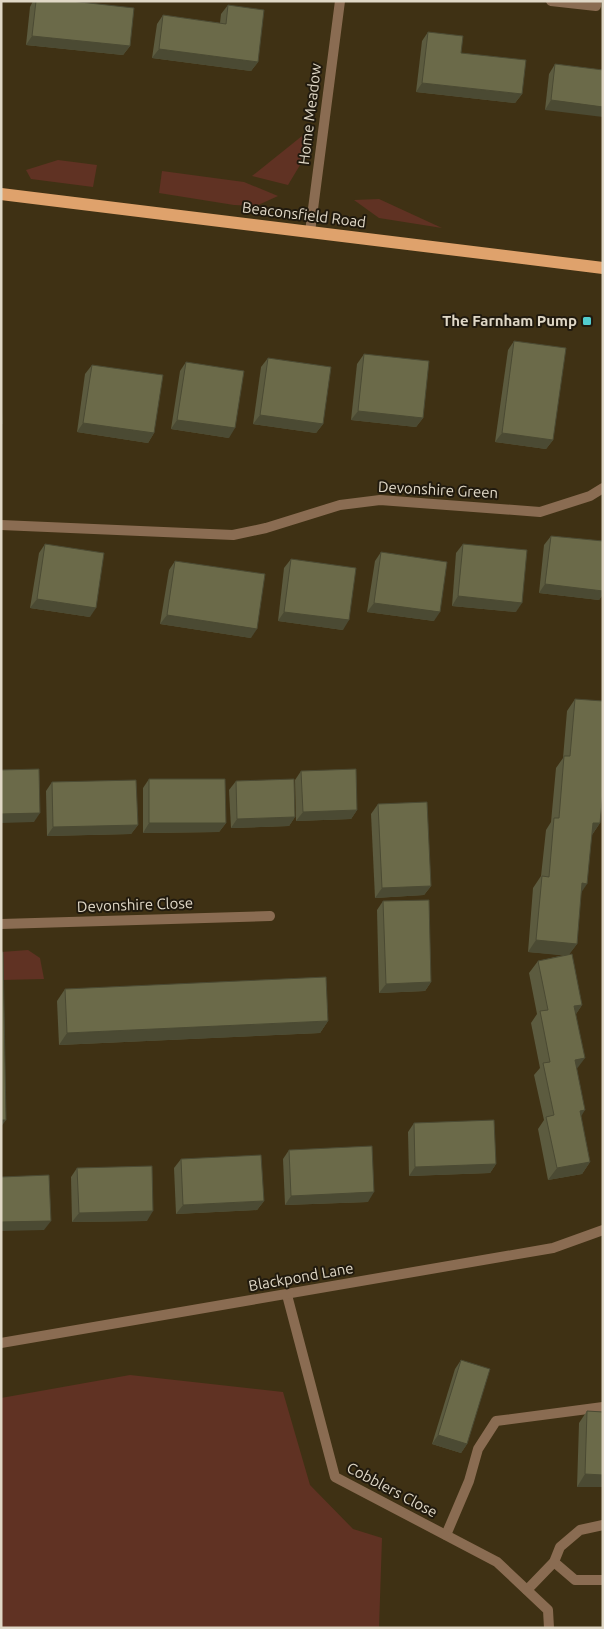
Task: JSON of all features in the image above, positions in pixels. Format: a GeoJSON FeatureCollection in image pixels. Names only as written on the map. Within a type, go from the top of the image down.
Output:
{"type":"FeatureCollection","features":[{"type":"Feature","properties":{"kind":"main road","name":"Beaconsfield Road"},"geometry":{"type":"LineString","coordinates":[[1,194],[603,268]]}},
{"type":"Feature","properties":{"kind":"street","name":"Home Meadow"},"geometry":{"type":"LineString","coordinates":[[310,232],[340,1]]}},
{"type":"Feature","properties":{"kind":"street"},"geometry":{"type":"LineString","coordinates":[[551,1],[596,6],[596,1]]}},
{"type":"Feature","properties":{"kind":"street","name":"Devonshire Green"},"geometry":{"type":"LineString","coordinates":[[1,525],[233,535],[266,528],[340,505],[380,500],[540,512],[590,496],[603,488]]}},
{"type":"Feature","properties":{"kind":"street","name":"Devonshire Close"},"geometry":{"type":"LineString","coordinates":[[1,924],[270,916]]}},
{"type":"Feature","properties":{"kind":"street","name":"Blackpond Lane"},"geometry":{"type":"LineString","coordinates":[[1,1343],[553,1248],[603,1230]]}},
{"type":"Feature","properties":{"kind":"street","name":"Cobblers Close"},"geometry":{"type":"LineString","coordinates":[[287,1295],[335,1477],[497,1562],[548,1610],[549,1628]]}},
{"type":"Feature","properties":{"kind":"street"},"geometry":{"type":"LineString","coordinates":[[446,1535],[469,1481],[478,1449],[496,1421],[603,1407]]}},
{"type":"Feature","properties":{"kind":"street"},"geometry":{"type":"LineString","coordinates":[[527,1590],[554,1562],[560,1547],[580,1530],[603,1525]]}},
{"type":"Feature","properties":{"kind":"street"},"geometry":{"type":"LineString","coordinates":[[554,1562],[575,1580],[603,1580]]}},
{"type":"Feature","properties":{"kind":"shaded area"},"geometry":{"type":"Polygon","coordinates":[[[307,132],[300,165],[288,185],[252,176],[307,132]]]}},
{"type":"Feature","properties":{"kind":"shaded area"},"geometry":{"type":"Polygon","coordinates":[[[58,160],[97,165],[93,187],[31,179],[26,170],[58,160]]]}},
{"type":"Feature","properties":{"kind":"shaded area"},"geometry":{"type":"Polygon","coordinates":[[[162,171],[244,182],[278,196],[256,206],[234,205],[159,193],[162,171]]]}},
{"type":"Feature","properties":{"kind":"shaded area"},"geometry":{"type":"Polygon","coordinates":[[[379,199],[442,228],[379,218],[354,200],[379,199]]]}},
{"type":"Feature","properties":{"kind":"shaded area"},"geometry":{"type":"Polygon","coordinates":[[[28,950],[40,958],[44,979],[1,980],[1,952],[28,950]]]}},
{"type":"Feature","properties":{"kind":"shaded area"},"geometry":{"type":"Polygon","coordinates":[[[130,1375],[283,1392],[310,1485],[353,1529],[382,1538],[379,1628],[1,1628],[1,1398],[130,1375]]]}},
{"type":"Feature","properties":{"kind":"building"},"geometry":{"type":"Polygon","coordinates":[[[36,1],[71,1],[134,8],[130,46],[32,36],[36,1]]]}},
{"type":"Feature","properties":{"kind":"building"},"geometry":{"type":"Polygon","coordinates":[[[228,5],[264,10],[258,62],[159,49],[163,15],[226,24],[228,5]]]}},
{"type":"Feature","properties":{"kind":"building"},"geometry":{"type":"Polygon","coordinates":[[[428,32],[463,36],[461,53],[526,60],[522,94],[422,83],[428,32]]]}},
{"type":"Feature","properties":{"kind":"building"},"geometry":{"type":"Polygon","coordinates":[[[555,64],[603,70],[603,107],[551,100],[555,64]]]}},
{"type":"Feature","properties":{"kind":"building"},"geometry":{"type":"Polygon","coordinates":[[[514,341],[566,348],[553,440],[502,433],[514,341]]]}},
{"type":"Feature","properties":{"kind":"building"},"geometry":{"type":"Polygon","coordinates":[[[364,354],[429,361],[423,418],[358,411],[364,354]]]}},
{"type":"Feature","properties":{"kind":"building"},"geometry":{"type":"Polygon","coordinates":[[[268,358],[331,367],[323,424],[260,415],[268,358]]]}},
{"type":"Feature","properties":{"kind":"building"},"geometry":{"type":"Polygon","coordinates":[[[186,362],[244,371],[235,428],[177,420],[186,362]]]}},
{"type":"Feature","properties":{"kind":"building"},"geometry":{"type":"Polygon","coordinates":[[[92,365],[163,375],[154,433],[83,423],[92,365]]]}},
{"type":"Feature","properties":{"kind":"building"},"geometry":{"type":"Polygon","coordinates":[[[551,536],[603,541],[603,591],[545,584],[551,536]]]}},
{"type":"Feature","properties":{"kind":"building"},"geometry":{"type":"Polygon","coordinates":[[[45,544],[104,553],[96,608],[37,599],[45,544]]]}},
{"type":"Feature","properties":{"kind":"building"},"geometry":{"type":"Polygon","coordinates":[[[463,544],[527,550],[522,603],[458,596],[463,544]]]}},
{"type":"Feature","properties":{"kind":"building"},"geometry":{"type":"Polygon","coordinates":[[[381,552],[447,562],[440,612],[374,603],[381,552]]]}},
{"type":"Feature","properties":{"kind":"building"},"geometry":{"type":"Polygon","coordinates":[[[291,559],[356,568],[349,620],[284,612],[291,559]]]}},
{"type":"Feature","properties":{"kind":"building"},"geometry":{"type":"Polygon","coordinates":[[[175,561],[265,574],[257,629],[167,615],[175,561]]]}},
{"type":"Feature","properties":{"kind":"building"},"geometry":{"type":"Polygon","coordinates":[[[575,699],[603,701],[603,791],[600,823],[593,823],[587,884],[582,883],[577,944],[536,940],[542,876],[549,877],[554,818],[559,818],[564,756],[570,756],[575,699]]]}},
{"type":"Feature","properties":{"kind":"building"},"geometry":{"type":"Polygon","coordinates":[[[39,769],[40,813],[1,814],[1,770],[39,769]]]}},
{"type":"Feature","properties":{"kind":"building"},"geometry":{"type":"Polygon","coordinates":[[[356,769],[357,810],[303,812],[301,771],[356,769]]]}},
{"type":"Feature","properties":{"kind":"building"},"geometry":{"type":"Polygon","coordinates":[[[149,779],[225,779],[226,823],[149,823],[149,779]]]}},
{"type":"Feature","properties":{"kind":"building"},"geometry":{"type":"Polygon","coordinates":[[[294,779],[295,817],[237,819],[236,781],[294,779]]]}},
{"type":"Feature","properties":{"kind":"building"},"geometry":{"type":"Polygon","coordinates":[[[136,780],[138,825],[53,827],[52,782],[136,780]]]}},
{"type":"Feature","properties":{"kind":"building"},"geometry":{"type":"Polygon","coordinates":[[[427,802],[431,886],[382,888],[378,804],[427,802]]]}},
{"type":"Feature","properties":{"kind":"building"},"geometry":{"type":"Polygon","coordinates":[[[429,900],[431,982],[386,984],[383,901],[429,900]]]}},
{"type":"Feature","properties":{"kind":"building"},"geometry":{"type":"Polygon","coordinates":[[[1,952],[3,952],[6,1120],[1,1120],[1,952]]]}},
{"type":"Feature","properties":{"kind":"building"},"geometry":{"type":"Polygon","coordinates":[[[572,954],[582,1005],[574,1006],[585,1058],[575,1060],[585,1110],[580,1111],[590,1162],[557,1168],[546,1117],[554,1115],[543,1063],[550,1062],[540,1011],[548,1010],[538,961],[572,954]]]}},
{"type":"Feature","properties":{"kind":"building"},"geometry":{"type":"Polygon","coordinates":[[[326,977],[328,1021],[67,1033],[65,989],[326,977]]]}},
{"type":"Feature","properties":{"kind":"building"},"geometry":{"type":"Polygon","coordinates":[[[494,1120],[496,1164],[415,1167],[414,1123],[494,1120]]]}},
{"type":"Feature","properties":{"kind":"building"},"geometry":{"type":"Polygon","coordinates":[[[372,1146],[374,1192],[291,1196],[289,1150],[372,1146]]]}},
{"type":"Feature","properties":{"kind":"building"},"geometry":{"type":"Polygon","coordinates":[[[261,1155],[264,1201],[183,1205],[181,1159],[261,1155]]]}},
{"type":"Feature","properties":{"kind":"building"},"geometry":{"type":"Polygon","coordinates":[[[152,1166],[153,1211],[79,1213],[77,1168],[152,1166]]]}},
{"type":"Feature","properties":{"kind":"building"},"geometry":{"type":"Polygon","coordinates":[[[49,1175],[51,1221],[1,1222],[1,1177],[49,1175]]]}},
{"type":"Feature","properties":{"kind":"building"},"geometry":{"type":"Polygon","coordinates":[[[461,1360],[490,1369],[467,1444],[438,1435],[461,1360]]]}},
{"type":"Feature","properties":{"kind":"building"},"geometry":{"type":"Polygon","coordinates":[[[587,1411],[603,1412],[603,1475],[585,1474],[587,1411]]]}},
{"type":"Feature","properties":{"kind":"place","name":"The Farnham Pump"},"geometry":{"type":"Point","coordinates":[587,321]}}]}
